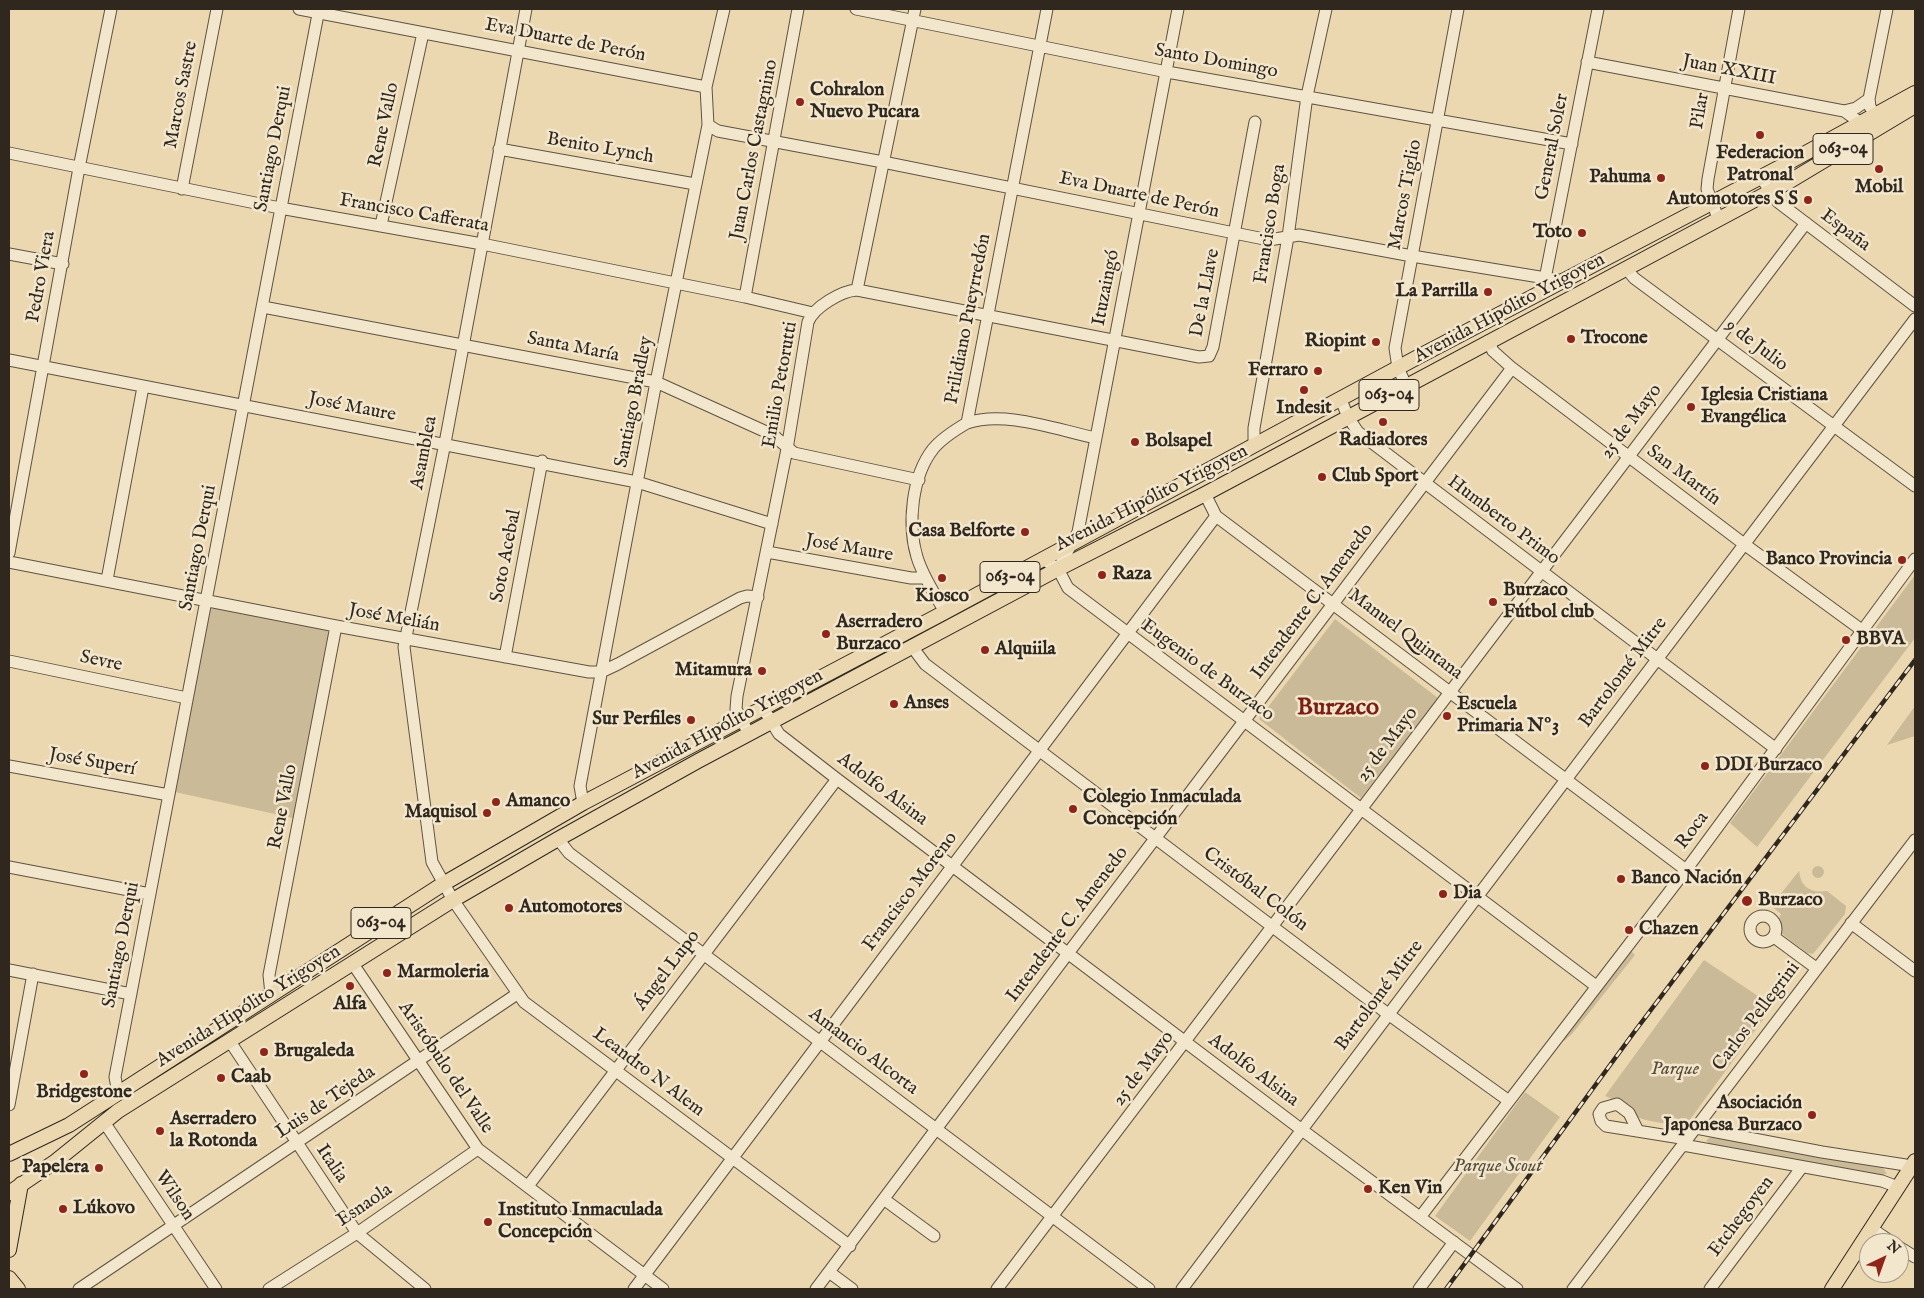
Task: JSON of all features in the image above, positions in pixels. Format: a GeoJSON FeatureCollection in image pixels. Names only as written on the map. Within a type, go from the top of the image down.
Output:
{"type":"FeatureCollection","features":[{"type":"Feature","properties":{"kind":"main road","name":"Avenida Hipólito Yrigoyen"},"geometry":{"type":"LineString","coordinates":[[9,1154],[68,1125],[443,884],[583,802],[945,612],[1915,93]]}},
{"type":"Feature","properties":{"kind":"main road","name":"Avenida Hipólito Yrigoyen"},"geometry":{"type":"LineString","coordinates":[[9,1193],[56,1161],[104,1122],[229,1040],[453,900],[558,840],[749,734],[1058,569],[1205,494],[1770,191],[1915,106]]}},
{"type":"Feature","properties":{"kind":"main road"},"geometry":{"type":"LineString","coordinates":[[1832,1289],[1914,1163]]}},
{"type":"Feature","properties":{"kind":"main road"},"geometry":{"type":"LineString","coordinates":[[9,1250],[21,1184]]}},
{"type":"Feature","properties":{"kind":"main road"},"geometry":{"type":"LineString","coordinates":[[9,1278],[18,1289]]}},
{"type":"Feature","properties":{"kind":"street","name":"Pedro Viera"},"geometry":{"type":"LineString","coordinates":[[9,552],[79,168],[111,9]]}},
{"type":"Feature","properties":{"kind":"street","name":"Marcos Sastre"},"geometry":{"type":"LineString","coordinates":[[182,189],[217,9]]}},
{"type":"Feature","properties":{"kind":"street","name":"Eva Duarte de Perón"},"geometry":{"type":"LineString","coordinates":[[299,9],[318,11],[706,87]]}},
{"type":"Feature","properties":{"kind":"street","name":"Asamblea"},"geometry":{"type":"LineString","coordinates":[[453,900],[432,862],[405,662],[405,639],[445,443],[526,9]]}},
{"type":"Feature","properties":{"kind":"street","name":"Santiago Bradley"},"geometry":{"type":"LineString","coordinates":[[583,802],[580,786],[600,672],[708,126],[706,87],[724,9]]}},
{"type":"Feature","properties":{"kind":"street","name":"Juan Carlos Castagnino"},"geometry":{"type":"LineString","coordinates":[[745,297],[798,9]]}},
{"type":"Feature","properties":{"kind":"street","name":"Santo Domingo"},"geometry":{"type":"LineString","coordinates":[[856,9],[914,14],[1039,46],[1167,72],[1572,144]]}},
{"type":"Feature","properties":{"kind":"street","name":"Prilidiano Pueyrredón"},"geometry":{"type":"LineString","coordinates":[[945,612],[925,578],[914,545],[915,499],[924,464],[934,448],[967,423],[1046,9]]}},
{"type":"Feature","properties":{"kind":"street","name":"Ituzaingó"},"geometry":{"type":"LineString","coordinates":[[1058,569],[1075,541],[1140,214],[1178,9]]}},
{"type":"Feature","properties":{"kind":"street","name":"Francisco Boga"},"geometry":{"type":"LineString","coordinates":[[1254,445],[1254,428],[1288,237],[1307,96],[1326,9]]}},
{"type":"Feature","properties":{"kind":"street","name":"Marcos Tiglio"},"geometry":{"type":"LineString","coordinates":[[1406,385],[1398,368],[1395,348],[1458,9]]}},
{"type":"Feature","properties":{"kind":"street","name":"General Soler"},"geometry":{"type":"LineString","coordinates":[[1543,292],[1598,9]]}},
{"type":"Feature","properties":{"kind":"street","name":"Pilar"},"geometry":{"type":"LineString","coordinates":[[1718,218],[1710,202],[1707,189],[1708,179],[1723,87],[1739,9]]}},
{"type":"Feature","properties":{"kind":"street"},"geometry":{"type":"LineString","coordinates":[[1876,115],[1870,107],[1869,99],[1887,9]]}},
{"type":"Feature","properties":{"kind":"street","name":"Santiago Derqui"},"geometry":{"type":"LineString","coordinates":[[118,1093],[116,1077],[131,994],[187,698],[208,601],[318,11]]}},
{"type":"Feature","properties":{"kind":"street"},"geometry":{"type":"LineString","coordinates":[[914,14],[857,290],[1114,342]]}},
{"type":"Feature","properties":{"kind":"street","name":"Rene Vallo"},"geometry":{"type":"LineString","coordinates":[[381,225],[423,33]]}},
{"type":"Feature","properties":{"kind":"street","name":"Juan XXIII"},"geometry":{"type":"LineString","coordinates":[[1588,62],[1844,111],[1861,123]]}},
{"type":"Feature","properties":{"kind":"street"},"geometry":{"type":"LineString","coordinates":[[1844,111],[1856,108],[1869,99]]}},
{"type":"Feature","properties":{"kind":"street","name":"De la Llave"},"geometry":{"type":"LineString","coordinates":[[1114,342],[1199,357],[1209,356],[1212,351],[1235,234],[1255,122]]}},
{"type":"Feature","properties":{"kind":"street","name":"Eva Duarte de Perón"},"geometry":{"type":"LineString","coordinates":[[708,126],[718,131],[883,162],[1235,234],[1274,241],[1299,235],[1412,256],[1564,280]]}},
{"type":"Feature","properties":{"kind":"street","name":"Benito Lynch"},"geometry":{"type":"LineString","coordinates":[[499,149],[695,184]]}},
{"type":"Feature","properties":{"kind":"street","name":"Francisco Cafferata"},"geometry":{"type":"LineString","coordinates":[[9,153],[280,208],[482,244],[745,297],[813,313]]}},
{"type":"Feature","properties":{"kind":"street","name":"España"},"geometry":{"type":"LineString","coordinates":[[1760,176],[1778,202],[1915,306]]}},
{"type":"Feature","properties":{"kind":"street","name":"25 de Mayo"},"geometry":{"type":"LineString","coordinates":[[998,1289],[1806,223]]}},
{"type":"Feature","properties":{"kind":"street"},"geometry":{"type":"LineString","coordinates":[[9,254],[63,264]]}},
{"type":"Feature","properties":{"kind":"street","name":"9 de Julio"},"geometry":{"type":"LineString","coordinates":[[1626,268],[1634,278],[1915,486]]}},
{"type":"Feature","properties":{"kind":"street","name":"Emilio Petorutti"},"geometry":{"type":"LineString","coordinates":[[749,734],[736,709],[737,696],[788,449],[808,322],[813,313],[850,291],[857,290]]}},
{"type":"Feature","properties":{"kind":"street","name":"Santa María"},"geometry":{"type":"LineString","coordinates":[[263,307],[656,382],[773,435],[788,449],[800,455],[919,480]]}},
{"type":"Feature","properties":{"kind":"street","name":"Bartolomé Mitre"},"geometry":{"type":"LineString","coordinates":[[1182,1289],[1656,659],[1915,319]]}},
{"type":"Feature","properties":{"kind":"street","name":"San Martín"},"geometry":{"type":"LineString","coordinates":[[1488,341],[1493,351],[1512,368],[1744,544],[1863,631]]}},
{"type":"Feature","properties":{"kind":"street","name":"José Maure"},"geometry":{"type":"LineString","coordinates":[[9,360],[143,387],[542,461],[637,482],[772,524]]}},
{"type":"Feature","properties":{"kind":"street","name":"Intendente C. Amenedo"},"geometry":{"type":"LineString","coordinates":[[816,1289],[1512,368]]}},
{"type":"Feature","properties":{"kind":"street"},"geometry":{"type":"LineString","coordinates":[[106,580],[143,387]]}},
{"type":"Feature","properties":{"kind":"street","name":"Humberto Primo"},"geometry":{"type":"LineString","coordinates":[[1341,400],[1348,417],[1358,432],[1424,484],[1776,749]]}},
{"type":"Feature","properties":{"kind":"street"},"geometry":{"type":"LineString","coordinates":[[967,423],[978,419],[1004,419],[1096,438]]}},
{"type":"Feature","properties":{"kind":"street","name":"Soto Acebal"},"geometry":{"type":"LineString","coordinates":[[505,657],[542,461]]}},
{"type":"Feature","properties":{"kind":"street","name":"Manuel Quintana"},"geometry":{"type":"LineString","coordinates":[[1205,494],[1216,516],[1335,603],[1686,870]]}},
{"type":"Feature","properties":{"kind":"street","name":"Francisco Moreno"},"geometry":{"type":"LineString","coordinates":[[634,1289],[1126,633],[1216,516]]}},
{"type":"Feature","properties":{"kind":"street","name":"José Maure"},"geometry":{"type":"LineString","coordinates":[[767,552],[911,578],[925,578]]}},
{"type":"Feature","properties":{"kind":"street","name":"Eugenio de Burzaco"},"geometry":{"type":"LineString","coordinates":[[1043,559],[1058,569],[1068,588],[1126,633],[1246,720],[1596,986]]}},
{"type":"Feature","properties":{"kind":"street","name":"Roca"},"geometry":{"type":"LineString","coordinates":[[1421,1216],[1686,870],[1915,559]]}},
{"type":"Feature","properties":{"kind":"street","name":"José Melián"},"geometry":{"type":"LineString","coordinates":[[9,562],[405,639],[589,672],[600,672]]}},
{"type":"Feature","properties":{"kind":"street"},"geometry":{"type":"LineString","coordinates":[[600,672],[740,598],[747,596],[758,597]]}},
{"type":"Feature","properties":{"kind":"street","name":"Rene Vallo"},"geometry":{"type":"LineString","coordinates":[[270,994],[269,975],[336,626]]}},
{"type":"Feature","properties":{"kind":"street","name":"Cristóbal Colón"},"geometry":{"type":"LineString","coordinates":[[913,648],[925,664],[1388,1014],[1509,1101]]}},
{"type":"Feature","properties":{"kind":"street","name":"Sevre"},"geometry":{"type":"LineString","coordinates":[[9,661],[187,698]]}},
{"type":"Feature","properties":{"kind":"street","name":"Adolfo Alsina"},"geometry":{"type":"LineString","coordinates":[[763,708],[779,734],[837,779],[1069,952],[1302,1130],[1421,1216],[1517,1289]]}},
{"type":"Feature","properties":{"kind":"street","name":"José Superí"},"geometry":{"type":"LineString","coordinates":[[9,766],[169,795]]}},
{"type":"Feature","properties":{"kind":"street","name":"Ángel Lupo"},"geometry":{"type":"LineString","coordinates":[[528,1186],[837,779]]}},
{"type":"Feature","properties":{"kind":"street","name":"Amancio Alcorta"},"geometry":{"type":"LineString","coordinates":[[558,840],[569,853],[1149,1289]]}},
{"type":"Feature","properties":{"kind":"street","name":"Carlos Pellegrini"},"geometry":{"type":"LineString","coordinates":[[1573,1289],[1915,840]]}},
{"type":"Feature","properties":{"kind":"street"},"geometry":{"type":"LineString","coordinates":[[9,868],[150,894]]}},
{"type":"Feature","properties":{"kind":"street","name":"Leandro N Alem"},"geometry":{"type":"LineString","coordinates":[[453,900],[517,994],[732,1159],[850,1246]]}},
{"type":"Feature","properties":{"kind":"street"},"geometry":{"type":"LineString","coordinates":[[1851,923],[1915,971]]}},
{"type":"Feature","properties":{"kind":"street"},"geometry":{"type":"LineString","coordinates":[[1774,937],[1816,968]]}},
{"type":"Feature","properties":{"kind":"street","name":"Aristóbulo del Valle"},"geometry":{"type":"LineString","coordinates":[[353,964],[478,1149],[663,1289]]}},
{"type":"Feature","properties":{"kind":"street"},"geometry":{"type":"LineString","coordinates":[[9,970],[131,994]]}},
{"type":"Feature","properties":{"kind":"street"},"geometry":{"type":"LineString","coordinates":[[9,1105],[33,974]]}},
{"type":"Feature","properties":{"kind":"street","name":"Luis de Tejeda"},"geometry":{"type":"LineString","coordinates":[[80,1289],[296,1145],[517,994]]}},
{"type":"Feature","properties":{"kind":"street","name":"Italia"},"geometry":{"type":"LineString","coordinates":[[229,1040],[296,1145],[356,1233],[425,1289]]}},
{"type":"Feature","properties":{"kind":"street","name":"Wilson"},"geometry":{"type":"LineString","coordinates":[[104,1122],[216,1289]]}},
{"type":"Feature","properties":{"kind":"street"},"geometry":{"type":"LineString","coordinates":[[1696,1128],[1822,1152],[1914,1163]]}},
{"type":"Feature","properties":{"kind":"street"},"geometry":{"type":"LineString","coordinates":[[1637,1129],[1685,1142],[1882,1181],[1898,1188]]}},
{"type":"Feature","properties":{"kind":"street","name":"Esnaola"},"geometry":{"type":"LineString","coordinates":[[269,1289],[356,1233],[478,1149]]}},
{"type":"Feature","properties":{"kind":"street","name":"Etchegoyen"},"geometry":{"type":"LineString","coordinates":[[1710,1289],[1802,1166]]}},
{"type":"Feature","properties":{"kind":"street"},"geometry":{"type":"LineString","coordinates":[[885,1200],[934,1236]]}},
{"type":"Feature","properties":{"kind":"street"},"geometry":{"type":"LineString","coordinates":[[1871,1228],[1879,1233]]}},
{"type":"Feature","properties":{"kind":"street"},"geometry":{"type":"LineString","coordinates":[[1419,1289],[1454,1242]]}},
{"type":"Feature","properties":{"kind":"street"},"geometry":{"type":"LineString","coordinates":[[830,1272],[852,1289]]}},
{"type":"Feature","properties":{"kind":"green space"},"geometry":{"type":"Polygon","coordinates":[[[1915,575],[1915,638],[1757,847],[1730,823],[1915,575]]]}},
{"type":"Feature","properties":{"kind":"green space"},"geometry":{"type":"Polygon","coordinates":[[[217,607],[329,630],[293,818],[175,792],[210,610],[217,607]]]}},
{"type":"Feature","properties":{"kind":"green space"},"geometry":{"type":"Polygon","coordinates":[[[1335,619],[1438,698],[1361,798],[1259,719],[1335,619]]]}},
{"type":"Feature","properties":{"kind":"green space"},"geometry":{"type":"Polygon","coordinates":[[[1915,706],[1915,736],[1887,745],[1915,706]]]}},
{"type":"Feature","properties":{"kind":"green space"},"geometry":{"type":"Polygon","coordinates":[[[1820,866],[1823,867],[1823,877],[1816,878],[1813,877],[1812,870],[1813,867],[1820,866]]]}},
{"type":"Feature","properties":{"kind":"green space"},"geometry":{"type":"Polygon","coordinates":[[[1799,871],[1802,882],[1808,888],[1816,891],[1827,891],[1846,906],[1845,914],[1813,954],[1807,953],[1781,933],[1778,920],[1781,914],[1771,906],[1799,871]]]}},
{"type":"Feature","properties":{"kind":"green space"},"geometry":{"type":"Polygon","coordinates":[[[1630,950],[1635,955],[1572,1034],[1564,1041],[1561,1039],[1630,950]]]}},
{"type":"Feature","properties":{"kind":"green space","name":"Parque"},"geometry":{"type":"Polygon","coordinates":[[[1704,960],[1773,1006],[1686,1125],[1660,1123],[1634,1116],[1605,1096],[1704,960]]]}},
{"type":"Feature","properties":{"kind":"green space","name":"Parque Scout"},"geometry":{"type":"Polygon","coordinates":[[[1525,1092],[1560,1117],[1470,1241],[1435,1216],[1525,1092]]]}},
{"type":"Feature","properties":{"kind":"green space"},"geometry":{"type":"Polygon","coordinates":[[[1711,1136],[1883,1168],[1887,1174],[1881,1175],[1710,1144],[1706,1141],[1711,1136]]]}},
{"type":"Feature","properties":{"kind":"railway"},"geometry":{"type":"LineString","coordinates":[[1446,1289],[1635,1031],[1915,660]]}},
{"type":"Feature","properties":{"kind":"place","name":"Cohralon Nuevo Pucara"},"geometry":{"type":"Point","coordinates":[800,102]}},
{"type":"Feature","properties":{"kind":"place","name":"Federacion Patronal"},"geometry":{"type":"Point","coordinates":[1760,135]}},
{"type":"Feature","properties":{"kind":"place","name":"Mobil"},"geometry":{"type":"Point","coordinates":[1879,169]}},
{"type":"Feature","properties":{"kind":"place","name":"Pahuma"},"geometry":{"type":"Point","coordinates":[1661,178]}},
{"type":"Feature","properties":{"kind":"place","name":"Automotores S S"},"geometry":{"type":"Point","coordinates":[1808,200]}},
{"type":"Feature","properties":{"kind":"place","name":"Toto"},"geometry":{"type":"Point","coordinates":[1582,233]}},
{"type":"Feature","properties":{"kind":"place","name":"La Parrilla"},"geometry":{"type":"Point","coordinates":[1488,292]}},
{"type":"Feature","properties":{"kind":"place","name":"Trocone"},"geometry":{"type":"Point","coordinates":[1571,339]}},
{"type":"Feature","properties":{"kind":"place","name":"Riopint"},"geometry":{"type":"Point","coordinates":[1376,342]}},
{"type":"Feature","properties":{"kind":"place","name":"Ferraro"},"geometry":{"type":"Point","coordinates":[1318,371]}},
{"type":"Feature","properties":{"kind":"place","name":"Indesit"},"geometry":{"type":"Point","coordinates":[1304,390]}},
{"type":"Feature","properties":{"kind":"place","name":"Iglesia Cristiana Evangélica"},"geometry":{"type":"Point","coordinates":[1691,407]}},
{"type":"Feature","properties":{"kind":"place","name":"Radiadores"},"geometry":{"type":"Point","coordinates":[1383,422]}},
{"type":"Feature","properties":{"kind":"place","name":"Bolsapel"},"geometry":{"type":"Point","coordinates":[1135,442]}},
{"type":"Feature","properties":{"kind":"place","name":"Club Sport"},"geometry":{"type":"Point","coordinates":[1322,477]}},
{"type":"Feature","properties":{"kind":"place","name":"Casa Belforte"},"geometry":{"type":"Point","coordinates":[1025,532]}},
{"type":"Feature","properties":{"kind":"place","name":"Banco Provincia"},"geometry":{"type":"Point","coordinates":[1902,560]}},
{"type":"Feature","properties":{"kind":"place","name":"Raza"},"geometry":{"type":"Point","coordinates":[1102,575]}},
{"type":"Feature","properties":{"kind":"place","name":"Kiosco"},"geometry":{"type":"Point","coordinates":[942,578]}},
{"type":"Feature","properties":{"kind":"place","name":"Burzaco Fútbol club"},"geometry":{"type":"Point","coordinates":[1493,602]}},
{"type":"Feature","properties":{"kind":"place","name":"Aserradero Burzaco"},"geometry":{"type":"Point","coordinates":[826,634]}},
{"type":"Feature","properties":{"kind":"place","name":"BBVA"},"geometry":{"type":"Point","coordinates":[1846,640]}},
{"type":"Feature","properties":{"kind":"place","name":"Alquiila"},"geometry":{"type":"Point","coordinates":[985,650]}},
{"type":"Feature","properties":{"kind":"place","name":"Mitamura"},"geometry":{"type":"Point","coordinates":[762,671]}},
{"type":"Feature","properties":{"kind":"place","name":"Anses"},"geometry":{"type":"Point","coordinates":[894,704]}},
{"type":"Feature","properties":{"kind":"place","name":"Escuela Primaria Nº3"},"geometry":{"type":"Point","coordinates":[1447,716]}},
{"type":"Feature","properties":{"kind":"place","name":"Sur Perfiles"},"geometry":{"type":"Point","coordinates":[691,720]}},
{"type":"Feature","properties":{"kind":"place","name":"DDI Burzaco"},"geometry":{"type":"Point","coordinates":[1705,766]}},
{"type":"Feature","properties":{"kind":"place","name":"Amanco"},"geometry":{"type":"Point","coordinates":[496,802]}},
{"type":"Feature","properties":{"kind":"place","name":"Colegio Inmaculada Concepción"},"geometry":{"type":"Point","coordinates":[1073,809]}},
{"type":"Feature","properties":{"kind":"place","name":"Maquisol"},"geometry":{"type":"Point","coordinates":[487,813]}},
{"type":"Feature","properties":{"kind":"place","name":"Banco Nación"},"geometry":{"type":"Point","coordinates":[1621,879]}},
{"type":"Feature","properties":{"kind":"place","name":"Dia"},"geometry":{"type":"Point","coordinates":[1443,894]}},
{"type":"Feature","properties":{"kind":"place","name":"Burzaco"},"geometry":{"type":"Point","coordinates":[1747,901]}},
{"type":"Feature","properties":{"kind":"place","name":"Automotores"},"geometry":{"type":"Point","coordinates":[509,908]}},
{"type":"Feature","properties":{"kind":"place","name":"Chazen"},"geometry":{"type":"Point","coordinates":[1629,930]}},
{"type":"Feature","properties":{"kind":"place","name":"Marmoleria"},"geometry":{"type":"Point","coordinates":[387,973]}},
{"type":"Feature","properties":{"kind":"place","name":"Alfa"},"geometry":{"type":"Point","coordinates":[350,986]}},
{"type":"Feature","properties":{"kind":"place","name":"Brugaleda"},"geometry":{"type":"Point","coordinates":[264,1052]}},
{"type":"Feature","properties":{"kind":"place","name":"Bridgestone"},"geometry":{"type":"Point","coordinates":[84,1074]}},
{"type":"Feature","properties":{"kind":"place","name":"Caab"},"geometry":{"type":"Point","coordinates":[221,1078]}},
{"type":"Feature","properties":{"kind":"place","name":"Asociación Japonesa Burzaco"},"geometry":{"type":"Point","coordinates":[1812,1115]}},
{"type":"Feature","properties":{"kind":"place","name":"Aserradero la Rotonda"},"geometry":{"type":"Point","coordinates":[160,1131]}},
{"type":"Feature","properties":{"kind":"place","name":"Papelera"},"geometry":{"type":"Point","coordinates":[99,1168]}},
{"type":"Feature","properties":{"kind":"place","name":"Ken Vin"},"geometry":{"type":"Point","coordinates":[1368,1189]}},
{"type":"Feature","properties":{"kind":"place","name":"Lúkovo"},"geometry":{"type":"Point","coordinates":[63,1209]}},
{"type":"Feature","properties":{"kind":"place","name":"Instituto Inmaculada Concepción"},"geometry":{"type":"Point","coordinates":[488,1222]}},
{"type":"Feature","properties":{"kind":"district","name":"Burzaco"},"geometry":{"type":"Point","coordinates":[1338,709]}}]}
